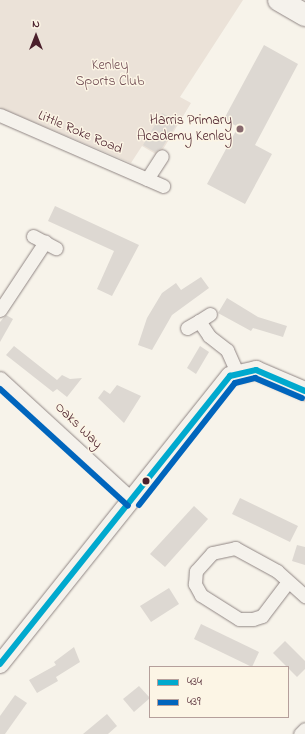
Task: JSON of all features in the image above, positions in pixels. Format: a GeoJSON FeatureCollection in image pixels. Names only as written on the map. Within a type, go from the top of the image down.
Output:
{"type":"FeatureCollection","features":[{"type":"Feature","properties":{"kind":"highway"},"geometry":{"type":"LineString","coordinates":[[279,0],[305,15]]}},
{"type":"Feature","properties":{"kind":"street","name":"Little Roke Road"},"geometry":{"type":"LineString","coordinates":[[0,115],[163,186]]}},
{"type":"Feature","properties":{"kind":"street"},"geometry":{"type":"LineString","coordinates":[[147,179],[162,156]]}},
{"type":"Feature","properties":{"kind":"street"},"geometry":{"type":"LineString","coordinates":[[0,310],[50,245],[33,236]]}},
{"type":"Feature","properties":{"kind":"street"},"geometry":{"type":"LineString","coordinates":[[187,328],[204,318],[227,350],[237,372]]}},
{"type":"Feature","properties":{"kind":"street"},"geometry":{"type":"LineString","coordinates":[[0,664],[133,500],[226,381],[237,372],[256,370],[305,391]]}},
{"type":"Feature","properties":{"kind":"street","name":"Oaks Way"},"geometry":{"type":"LineString","coordinates":[[0,378],[133,500]]}},
{"type":"Feature","properties":{"kind":"street"},"geometry":{"type":"LineString","coordinates":[[287,583],[262,616],[253,619],[239,619],[201,595],[195,584],[196,571],[212,553],[235,548],[277,571],[287,583],[305,596]]}},
{"type":"Feature","properties":{"kind":"street"},"geometry":{"type":"LineString","coordinates":[[300,734],[305,728]]}},
{"type":"Feature","properties":{"kind":"green space","name":"Kenley Sports Club"},"geometry":{"type":"Polygon","coordinates":[[[0,0],[243,0],[180,97],[191,103],[159,156],[142,146],[131,163],[0,108],[0,0]]]}},
{"type":"Feature","properties":{"kind":"building"},"geometry":{"type":"Polygon","coordinates":[[[264,45],[298,64],[255,145],[272,154],[245,204],[207,184],[238,127],[224,119],[264,45]]]}},
{"type":"Feature","properties":{"kind":"building","name":"Kenley Sports Club"},"geometry":{"type":"Polygon","coordinates":[[[162,113],[178,122],[162,148],[155,152],[143,145],[162,113]]]}},
{"type":"Feature","properties":{"kind":"building"},"geometry":{"type":"Polygon","coordinates":[[[55,206],[139,245],[112,296],[97,289],[114,251],[48,221],[55,206]]]}},
{"type":"Feature","properties":{"kind":"building"},"geometry":{"type":"Polygon","coordinates":[[[201,277],[209,288],[172,315],[152,350],[138,345],[147,318],[162,293],[176,283],[181,290],[201,277]]]}},
{"type":"Feature","properties":{"kind":"building"},"geometry":{"type":"Polygon","coordinates":[[[227,298],[258,317],[287,326],[283,337],[253,328],[251,331],[218,313],[227,298]]]}},
{"type":"Feature","properties":{"kind":"building"},"geometry":{"type":"Polygon","coordinates":[[[6,315],[13,319],[0,342],[0,322],[6,315]]]}},
{"type":"Feature","properties":{"kind":"building"},"geometry":{"type":"Polygon","coordinates":[[[14,346],[57,380],[62,375],[70,379],[82,378],[67,397],[57,389],[53,392],[6,355],[14,346]]]}},
{"type":"Feature","properties":{"kind":"building"},"geometry":{"type":"Polygon","coordinates":[[[200,346],[209,352],[196,374],[187,368],[200,346]]]}},
{"type":"Feature","properties":{"kind":"building"},"geometry":{"type":"Polygon","coordinates":[[[117,385],[141,396],[124,423],[98,398],[104,390],[110,394],[117,385]]]}},
{"type":"Feature","properties":{"kind":"building"},"geometry":{"type":"Polygon","coordinates":[[[240,498],[298,526],[290,542],[232,514],[240,498]]]}},
{"type":"Feature","properties":{"kind":"building"},"geometry":{"type":"Polygon","coordinates":[[[194,506],[208,519],[165,567],[150,554],[194,506]]]}},
{"type":"Feature","properties":{"kind":"building"},"geometry":{"type":"Polygon","coordinates":[[[297,545],[305,547],[305,565],[292,561],[297,545]]]}},
{"type":"Feature","properties":{"kind":"building"},"geometry":{"type":"Polygon","coordinates":[[[169,588],[179,604],[151,622],[140,606],[169,588]]]}},
{"type":"Feature","properties":{"kind":"building"},"geometry":{"type":"Polygon","coordinates":[[[201,624],[259,652],[252,666],[250,666],[194,639],[201,624]]]}},
{"type":"Feature","properties":{"kind":"building"},"geometry":{"type":"Polygon","coordinates":[[[285,641],[305,661],[305,669],[297,677],[289,669],[289,666],[286,666],[273,653],[285,641]]]}},
{"type":"Feature","properties":{"kind":"building"},"geometry":{"type":"Polygon","coordinates":[[[74,647],[80,662],[56,677],[58,681],[37,693],[29,680],[56,665],[54,662],[74,647]]]}},
{"type":"Feature","properties":{"kind":"building"},"geometry":{"type":"Polygon","coordinates":[[[139,686],[149,697],[149,699],[134,712],[123,699],[139,686]]]}},
{"type":"Feature","properties":{"kind":"building"},"geometry":{"type":"Polygon","coordinates":[[[15,695],[27,703],[5,734],[0,734],[0,716],[15,695]]]}},
{"type":"Feature","properties":{"kind":"building"},"geometry":{"type":"Polygon","coordinates":[[[107,714],[117,726],[108,734],[83,734],[107,714]]]}},
{"type":"Feature","properties":{"kind":"transit line","name":"434"},"geometry":{"type":"LineString","coordinates":[[0,664],[230,376],[256,370],[305,391]]}},
{"type":"Feature","properties":{"kind":"transit line","name":"439"},"geometry":{"type":"LineString","coordinates":[[139,505],[235,383],[255,378],[302,398]]}},
{"type":"Feature","properties":{"kind":"transit line","name":"439"},"geometry":{"type":"LineString","coordinates":[[0,389],[128,506]]}},
{"type":"Feature","properties":{"kind":"place","name":"Harris Primary Academy Kenley"},"geometry":{"type":"Point","coordinates":[240,129]}}]}
